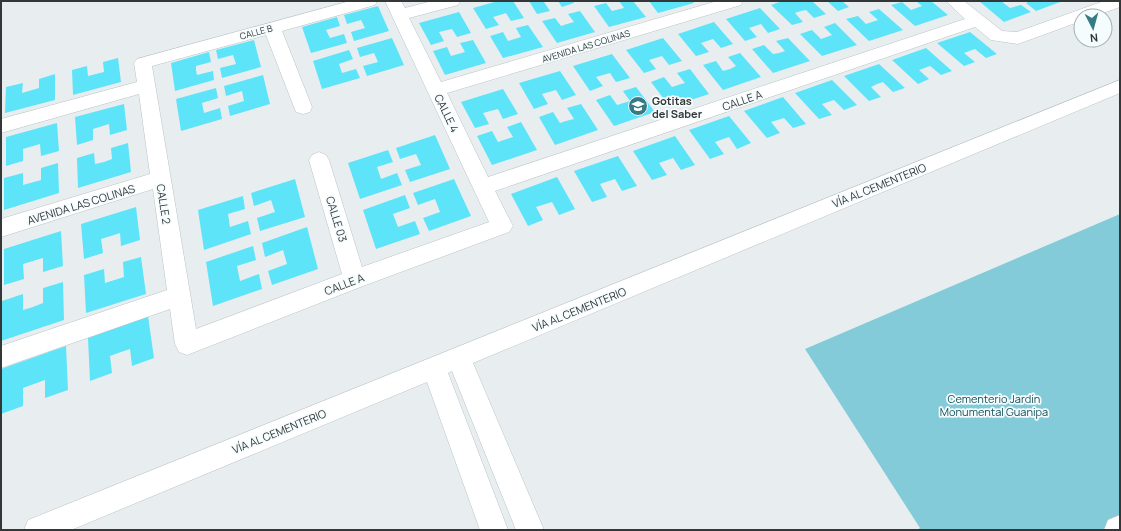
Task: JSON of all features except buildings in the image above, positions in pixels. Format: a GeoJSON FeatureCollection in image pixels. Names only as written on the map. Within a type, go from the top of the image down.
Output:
{"type":"FeatureCollection","features":[{"type":"Feature","properties":{"kind":"street","name":"CALLE B"},"geometry":{"type":"LineString","coordinates":[[143,63],[369,1]]}},
{"type":"Feature","properties":{"kind":"street"},"geometry":{"type":"LineString","coordinates":[[396,8],[452,1]]}},
{"type":"Feature","properties":{"kind":"street","name":"AVENIDA LAS COLINAS"},"geometry":{"type":"LineString","coordinates":[[436,90],[735,1]]}},
{"type":"Feature","properties":{"kind":"street"},"geometry":{"type":"LineString","coordinates":[[954,1],[997,36],[1008,38],[1018,38],[1091,5],[1120,1]]}},
{"type":"Feature","properties":{"kind":"street","name":"CALLE 4"},"geometry":{"type":"LineString","coordinates":[[396,8],[502,226]]}},
{"type":"Feature","properties":{"kind":"street","name":"CALLE A"},"geometry":{"type":"LineString","coordinates":[[483,187],[978,20]]}},
{"type":"Feature","properties":{"kind":"street"},"geometry":{"type":"LineString","coordinates":[[272,27],[303,107]]}},
{"type":"Feature","properties":{"kind":"street","name":"CALLE 2"},"geometry":{"type":"LineString","coordinates":[[143,63],[187,344]]}},
{"type":"Feature","properties":{"kind":"street"},"geometry":{"type":"LineString","coordinates":[[1,126],[146,86]]}},
{"type":"Feature","properties":{"kind":"street","name":"VÍA AL CEMENTERIO"},"geometry":{"type":"LineString","coordinates":[[38,530],[1120,86]]}},
{"type":"Feature","properties":{"kind":"street","name":"CALLE 03"},"geometry":{"type":"LineString","coordinates":[[318,160],[356,279]]}},
{"type":"Feature","properties":{"kind":"street","name":"AVENIDA LAS COLINAS"},"geometry":{"type":"LineString","coordinates":[[1,228],[160,179]]}},
{"type":"Feature","properties":{"kind":"street","name":"CALLE A"},"geometry":{"type":"LineString","coordinates":[[187,344],[356,279],[502,226]]}},
{"type":"Feature","properties":{"kind":"street"},"geometry":{"type":"LineString","coordinates":[[1,357],[179,296]]}},
{"type":"Feature","properties":{"kind":"street"},"geometry":{"type":"LineString","coordinates":[[459,358],[530,530]]}},
{"type":"Feature","properties":{"kind":"street"},"geometry":{"type":"LineString","coordinates":[[434,368],[494,530]]}},
{"type":"Feature","properties":{"kind":"green space","name":"Cementerio Jardín Monumental Guanipa"},"geometry":{"type":"Polygon","coordinates":[[[1120,214],[1120,530],[917,530],[920,528],[805,349],[1120,214]]]}},
{"type":"Feature","properties":{"kind":"place","name":"Gotitas del Saber"},"geometry":{"type":"Point","coordinates":[638,106]}}]}
